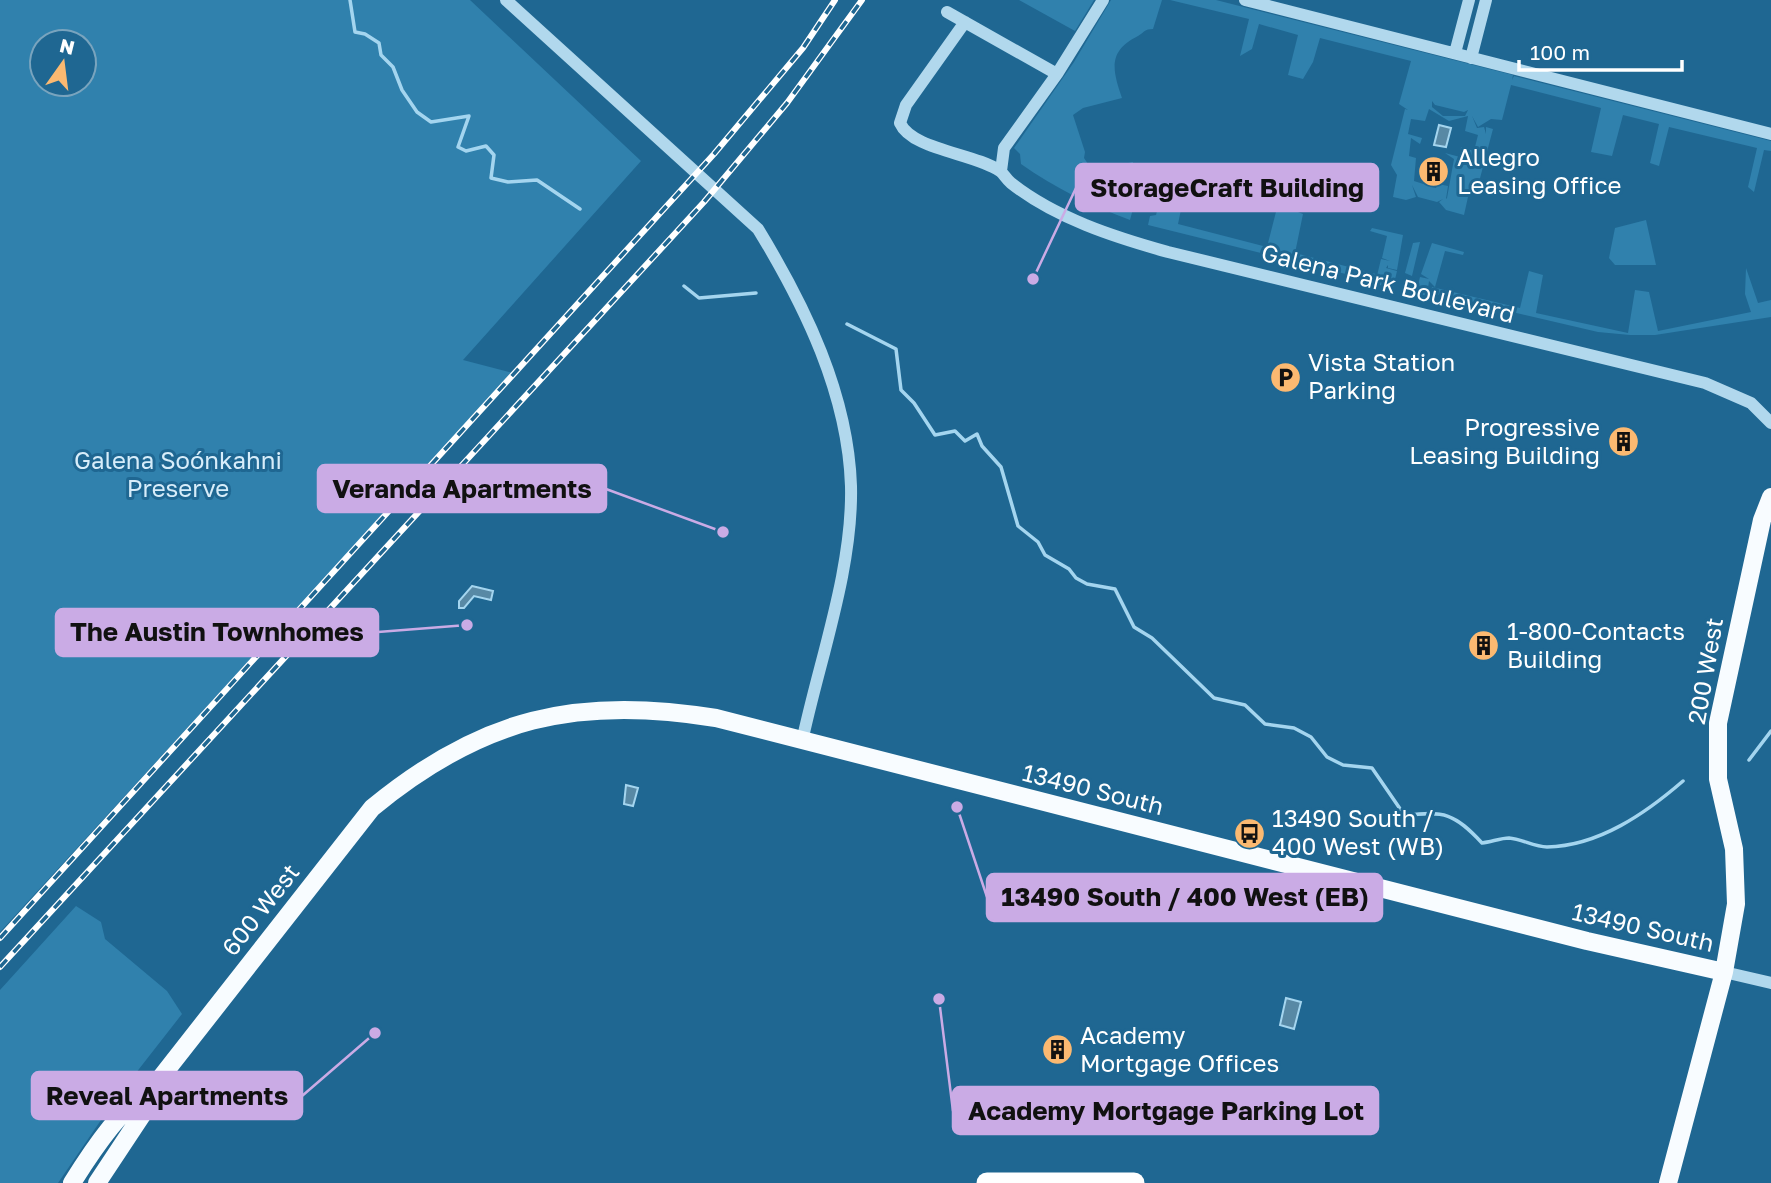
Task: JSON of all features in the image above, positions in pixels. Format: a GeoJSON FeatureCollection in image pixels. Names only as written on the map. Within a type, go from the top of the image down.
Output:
{"type":"FeatureCollection","features":[{"type":"Feature","properties":{"kind":"highway"},"geometry":{"type":"LineString","coordinates":[[987,1183],[1134,1183]]}},
{"type":"Feature","properties":{"kind":"main road","name":"200 West"},"geometry":{"type":"LineString","coordinates":[[1668,1183],[1724,972],[1736,890],[1734,849],[1718,779],[1718,723],[1762,520],[1771,497]]}},
{"type":"Feature","properties":{"kind":"main road","name":"13490 South"},"geometry":{"type":"LineString","coordinates":[[410,777],[459,749],[536,719],[617,708],[666,710],[716,718],[1575,938],[1724,972]]}},
{"type":"Feature","properties":{"kind":"main road","name":"600 West"},"geometry":{"type":"LineString","coordinates":[[72,1183],[119,1117],[158,1081],[372,808],[410,777]]}},
{"type":"Feature","properties":{"kind":"main road","name":"600 West"},"geometry":{"type":"LineString","coordinates":[[97,1183],[148,1106],[158,1081]]}},
{"type":"Feature","properties":{"kind":"street"},"geometry":{"type":"LineString","coordinates":[[1001,172],[1004,148],[1057,74],[1103,0]]}},
{"type":"Feature","properties":{"kind":"street"},"geometry":{"type":"LineString","coordinates":[[1245,0],[1771,134]]}},
{"type":"Feature","properties":{"kind":"street"},"geometry":{"type":"LineString","coordinates":[[1455,53],[1469,0]]}},
{"type":"Feature","properties":{"kind":"street"},"geometry":{"type":"LineString","coordinates":[[1471,58],[1486,0]]}},
{"type":"Feature","properties":{"kind":"street"},"geometry":{"type":"LineString","coordinates":[[514,3],[758,229],[783,271],[808,322],[834,389],[847,437],[851,488],[842,570],[802,742]]}},
{"type":"Feature","properties":{"kind":"street"},"geometry":{"type":"LineString","coordinates":[[947,12],[1057,74]]}},
{"type":"Feature","properties":{"kind":"street","name":"Galena Park Boulevard"},"geometry":{"type":"LineString","coordinates":[[965,22],[906,105],[900,123],[912,138],[967,156],[1001,172],[1009,182],[1059,212],[1135,243],[1705,383],[1751,403],[1771,423]]}},
{"type":"Feature","properties":{"kind":"street","name":"13490 South"},"geometry":{"type":"LineString","coordinates":[[1724,972],[1771,984]]}},
{"type":"Feature","properties":{"kind":"green space","name":"Galena Soónkahni Preserve"},"geometry":{"type":"Polygon","coordinates":[[[0,0],[470,0],[641,161],[463,360],[513,373],[0,932],[0,0]]]}},
{"type":"Feature","properties":{"kind":"green space"},"geometry":{"type":"Polygon","coordinates":[[[1019,0],[1094,0],[1075,31],[1019,0]]]}},
{"type":"Feature","properties":{"kind":"green space"},"geometry":{"type":"Polygon","coordinates":[[[1111,0],[1162,0],[1153,29],[1146,30],[1128,42],[1117,55],[1115,70],[1122,98],[1083,108],[1073,115],[1085,152],[1084,158],[1092,170],[1111,170],[1115,166],[1133,162],[1124,202],[1134,205],[1130,220],[1047,181],[1021,164],[1020,154],[1014,148],[1074,62],[1111,0]]]}},
{"type":"Feature","properties":{"kind":"green space"},"geometry":{"type":"Polygon","coordinates":[[[1170,0],[1216,0],[1513,75],[1512,80],[1514,76],[1771,141],[1771,151],[1764,150],[1754,192],[1748,187],[1757,148],[1669,127],[1659,166],[1650,163],[1659,124],[1623,115],[1612,156],[1591,152],[1601,108],[1511,85],[1502,120],[1491,119],[1478,127],[1472,116],[1477,128],[1484,127],[1486,134],[1486,127],[1493,129],[1479,182],[1470,188],[1464,215],[1446,210],[1439,202],[1443,199],[1437,202],[1418,197],[1412,185],[1416,197],[1406,200],[1393,197],[1397,175],[1391,165],[1405,109],[1408,110],[1399,104],[1411,61],[1320,38],[1313,62],[1303,79],[1288,75],[1298,35],[1259,24],[1252,49],[1240,56],[1249,19],[1170,0]],[[1432,101],[1432,107],[1443,116],[1465,116],[1468,110],[1464,112],[1435,105],[1432,101]],[[1429,109],[1425,121],[1411,119],[1408,134],[1422,138],[1420,144],[1411,138],[1409,156],[1416,158],[1414,181],[1436,188],[1438,184],[1448,186],[1446,199],[1454,159],[1445,153],[1460,157],[1461,147],[1474,151],[1478,135],[1465,131],[1468,116],[1449,121],[1429,109]]]}},
{"type":"Feature","properties":{"kind":"green space"},"geometry":{"type":"Polygon","coordinates":[[[1167,175],[1187,181],[1178,224],[1267,247],[1278,204],[1303,214],[1295,253],[1376,274],[1374,281],[1148,225],[1150,216],[1156,215],[1167,175]]]}},
{"type":"Feature","properties":{"kind":"green space"},"geometry":{"type":"Polygon","coordinates":[[[1646,220],[1656,265],[1615,265],[1609,258],[1615,228],[1646,220]]]}},
{"type":"Feature","properties":{"kind":"green space"},"geometry":{"type":"Polygon","coordinates":[[[1372,228],[1403,235],[1397,270],[1388,268],[1388,265],[1386,268],[1397,271],[1393,288],[1375,284],[1381,259],[1390,261],[1382,258],[1387,236],[1370,231],[1372,228]]]}},
{"type":"Feature","properties":{"kind":"green space"},"geometry":{"type":"Polygon","coordinates":[[[1420,242],[1412,276],[1405,273],[1413,243],[1420,242]]]}},
{"type":"Feature","properties":{"kind":"green space"},"geometry":{"type":"Polygon","coordinates":[[[1432,243],[1464,252],[1463,255],[1445,251],[1435,287],[1429,281],[1427,296],[1416,293],[1420,277],[1429,279],[1421,274],[1432,243]]]}},
{"type":"Feature","properties":{"kind":"green space"},"geometry":{"type":"Polygon","coordinates":[[[1746,268],[1758,303],[1771,300],[1771,317],[1655,335],[1598,332],[1431,293],[1432,287],[1520,308],[1529,271],[1543,275],[1536,313],[1628,333],[1635,290],[1649,292],[1658,331],[1751,312],[1745,294],[1746,268]]]}},
{"type":"Feature","properties":{"kind":"green space"},"geometry":{"type":"Polygon","coordinates":[[[76,906],[101,922],[105,939],[167,991],[182,1014],[114,1101],[58,1183],[0,1183],[0,990],[76,906]]]}},
{"type":"Feature","properties":{"kind":"shaded area"},"geometry":{"type":"Polygon","coordinates":[[[1439,125],[1451,128],[1446,147],[1434,145],[1439,125]]]}},
{"type":"Feature","properties":{"kind":"shaded area"},"geometry":{"type":"Polygon","coordinates":[[[472,586],[493,591],[491,600],[474,596],[464,608],[459,608],[459,601],[472,586]]]}},
{"type":"Feature","properties":{"kind":"shaded area"},"geometry":{"type":"Polygon","coordinates":[[[626,785],[638,788],[633,806],[624,804],[626,785]]]}},
{"type":"Feature","properties":{"kind":"shaded area"},"geometry":{"type":"Polygon","coordinates":[[[1286,998],[1301,1002],[1294,1029],[1280,1025],[1286,998]]]}},
{"type":"Feature","properties":{"kind":"waterway"},"geometry":{"type":"LineString","coordinates":[[350,0],[355,32],[365,34],[379,43],[381,55],[393,67],[402,90],[417,112],[431,122],[469,116],[458,147],[466,151],[486,146],[494,155],[491,178],[508,182],[537,180],[580,209]]}},
{"type":"Feature","properties":{"kind":"waterway"},"geometry":{"type":"LineString","coordinates":[[684,286],[699,298],[756,293]]}},
{"type":"Feature","properties":{"kind":"waterway"},"geometry":{"type":"LineString","coordinates":[[847,324],[896,349],[901,390],[914,403],[935,435],[955,431],[965,441],[977,434],[982,446],[1001,467],[1018,526],[1038,542],[1045,555],[1069,569],[1076,578],[1087,584],[1115,589],[1134,627],[1152,638],[1214,698],[1245,705],[1265,724],[1294,728],[1311,737],[1327,757],[1343,765],[1372,768],[1405,816],[1448,816],[1464,826],[1482,843],[1509,838],[1542,847],[1566,845],[1585,841],[1621,826],[1683,781]]}},
{"type":"Feature","properties":{"kind":"waterway"},"geometry":{"type":"LineString","coordinates":[[1749,760],[1771,731]]}},
{"type":"Feature","properties":{"kind":"railway"},"geometry":{"type":"LineString","coordinates":[[0,938],[714,154],[803,48],[835,0]]}},
{"type":"Feature","properties":{"kind":"railway"},"geometry":{"type":"LineString","coordinates":[[0,967],[704,202],[787,103],[862,0]]}},
{"type":"Feature","properties":{"kind":"place","name":"Allegro Leasing Office"},"geometry":{"type":"Point","coordinates":[1434,172]}},
{"type":"Feature","properties":{"kind":"place","name":"StorageCraft Building"},"geometry":{"type":"Point","coordinates":[1033,279]}},
{"type":"Feature","properties":{"kind":"place","name":"Vista Station Parking"},"geometry":{"type":"Point","coordinates":[1285,377]}},
{"type":"Feature","properties":{"kind":"place","name":"Progressive Leasing Building"},"geometry":{"type":"Point","coordinates":[1623,442]}},
{"type":"Feature","properties":{"kind":"place","name":"Veranda Apartments"},"geometry":{"type":"Point","coordinates":[723,532]}},
{"type":"Feature","properties":{"kind":"place","name":"The Austin Townhomes"},"geometry":{"type":"Point","coordinates":[467,625]}},
{"type":"Feature","properties":{"kind":"place","name":"1-800-Contacts Building"},"geometry":{"type":"Point","coordinates":[1484,646]}},
{"type":"Feature","properties":{"kind":"place","name":"13490 South / 400 West (EB)"},"geometry":{"type":"Point","coordinates":[957,807]}},
{"type":"Feature","properties":{"kind":"place","name":"13490 South / 400 West (WB)"},"geometry":{"type":"Point","coordinates":[1249,833]}},
{"type":"Feature","properties":{"kind":"place","name":"Academy Mortgage Parking Lot"},"geometry":{"type":"Point","coordinates":[939,999]}},
{"type":"Feature","properties":{"kind":"place","name":"Reveal Apartments"},"geometry":{"type":"Point","coordinates":[375,1033]}},
{"type":"Feature","properties":{"kind":"place","name":"Academy Mortgage Offices"},"geometry":{"type":"Point","coordinates":[1057,1050]}}]}
